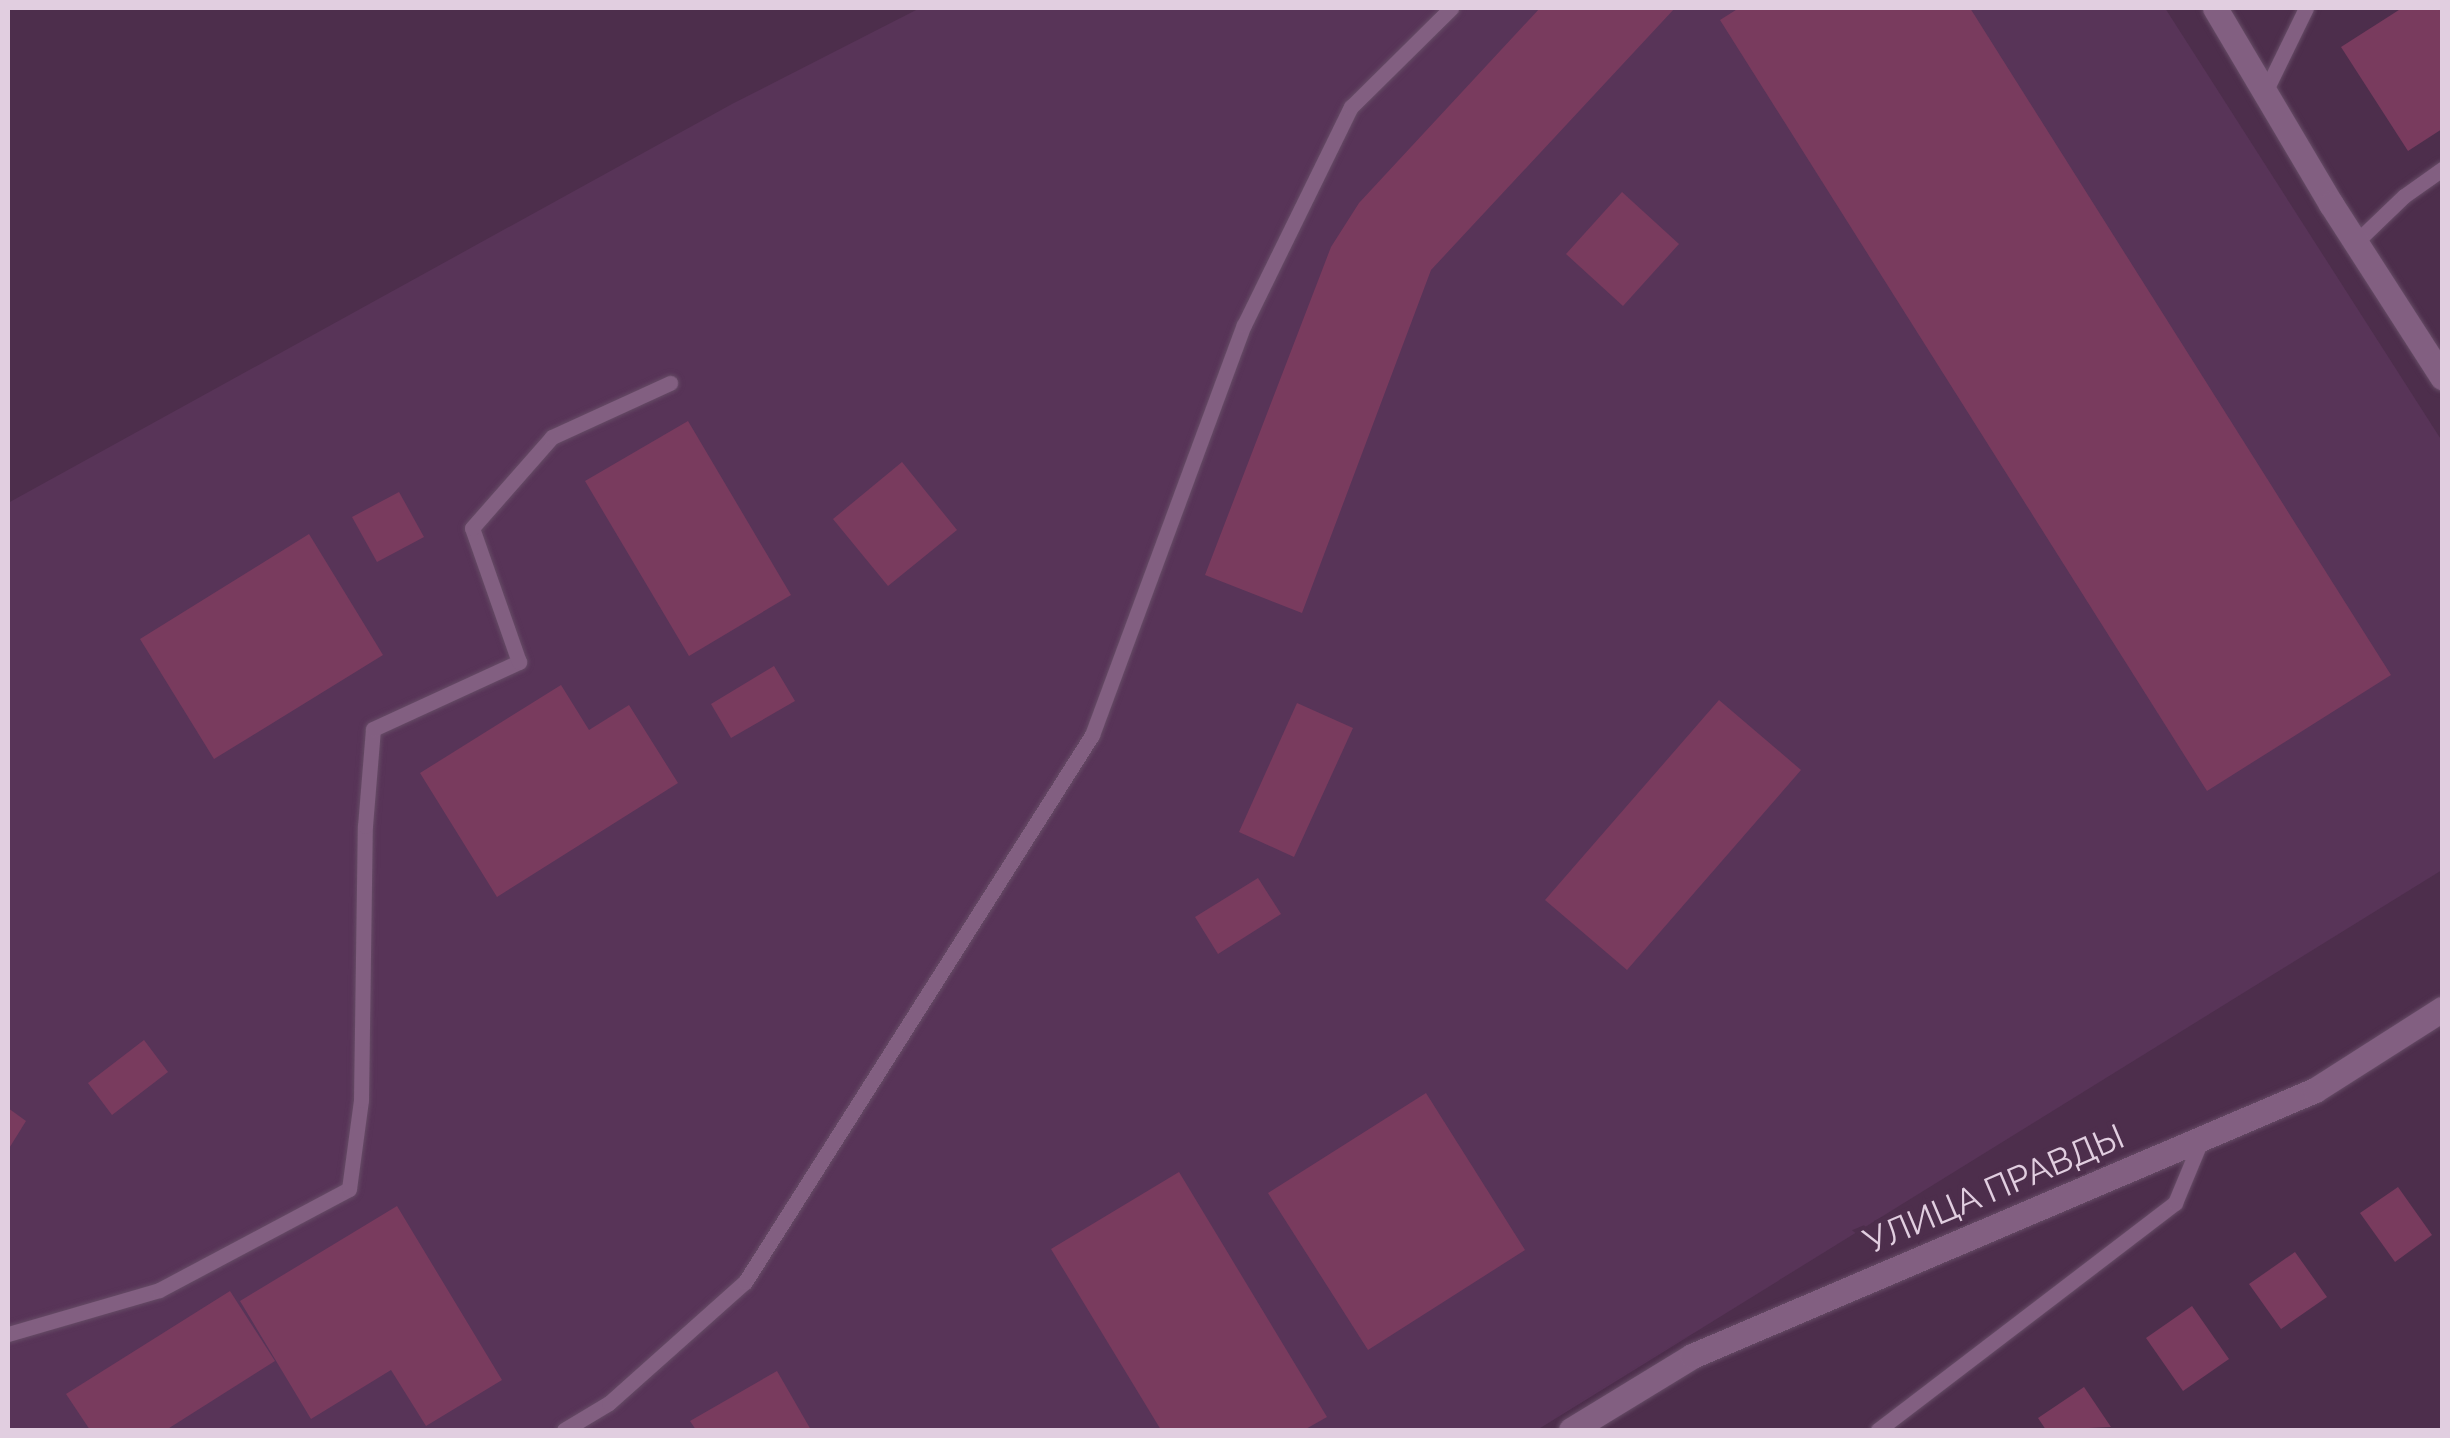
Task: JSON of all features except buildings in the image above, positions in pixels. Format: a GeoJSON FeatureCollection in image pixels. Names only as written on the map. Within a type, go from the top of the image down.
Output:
{"type":"FeatureCollection","features":[{"type":"Feature","properties":{"kind":"street"},"geometry":{"type":"LineString","coordinates":[[2215,8],[2355,243],[2442,376]]}},
{"type":"Feature","properties":{"kind":"street","name":"УЛИЦА ПРАВДЫ"},"geometry":{"type":"LineString","coordinates":[[1571,1430],[1692,1356],[2315,1090],[2442,1010]]}},
{"type":"Feature","properties":{"kind":"lane"},"geometry":{"type":"LineString","coordinates":[[564,1430],[609,1402],[745,1282],[1092,735],[1244,326],[1351,107],[1451,8]]}},
{"type":"Feature","properties":{"kind":"lane"},"geometry":{"type":"LineString","coordinates":[[2265,92],[2306,8]]}},
{"type":"Feature","properties":{"kind":"lane"},"geometry":{"type":"LineString","coordinates":[[2355,243],[2404,196],[2442,168]]}},
{"type":"Feature","properties":{"kind":"lane"},"geometry":{"type":"LineString","coordinates":[[8,1334],[159,1290],[349,1189],[361,1100],[364,826],[373,729],[520,662],[472,528],[552,437],[670,384]]}},
{"type":"Feature","properties":{"kind":"lane"},"geometry":{"type":"LineString","coordinates":[[1880,1427],[2175,1203],[2202,1138]]}},
{"type":"Feature","properties":{"kind":"shaded area"},"geometry":{"type":"Polygon","coordinates":[[[920,8],[2165,8],[2442,441],[2442,870],[1537,1430],[8,1430],[8,503],[732,104],[920,8]]]}}]}
